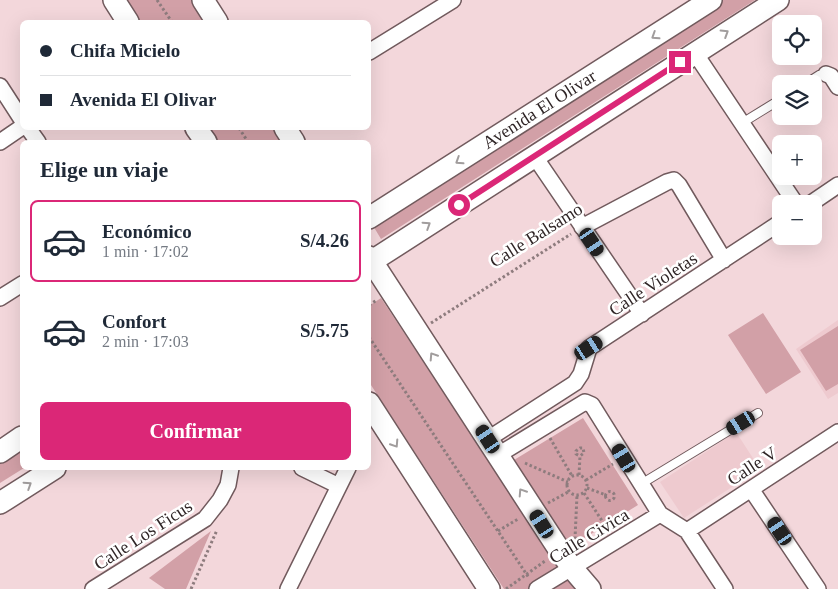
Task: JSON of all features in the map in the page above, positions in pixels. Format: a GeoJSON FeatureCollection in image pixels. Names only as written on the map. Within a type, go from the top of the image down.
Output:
{"type":"FeatureCollection","features":[{"type":"Feature","properties":{"kind":"main road"},"geometry":{"type":"LineString","coordinates":[[114,0],[127,20]]}},
{"type":"Feature","properties":{"kind":"main road"},"geometry":{"type":"LineString","coordinates":[[203,0],[216,20]]}},
{"type":"Feature","properties":{"kind":"main road","name":"Avenida El Olivar"},"geometry":{"type":"LineString","coordinates":[[371,217],[710,0]]}},
{"type":"Feature","properties":{"kind":"main road","name":"Avenida El Olivar"},"geometry":{"type":"LineString","coordinates":[[372,269],[535,157],[778,0]]}},
{"type":"Feature","properties":{"kind":"main road"},"geometry":{"type":"LineString","coordinates":[[372,269],[502,451],[572,568],[590,589]]}},
{"type":"Feature","properties":{"kind":"main road"},"geometry":{"type":"LineString","coordinates":[[371,413],[489,589]]}},
{"type":"Feature","properties":{"kind":"main road"},"geometry":{"type":"LineString","coordinates":[[0,452],[20,438]]}},
{"type":"Feature","properties":{"kind":"main road"},"geometry":{"type":"LineString","coordinates":[[0,503],[52,470]]}},
{"type":"Feature","properties":{"kind":"street"},"geometry":{"type":"LineString","coordinates":[[371,51],[453,0]]}},
{"type":"Feature","properties":{"kind":"street"},"geometry":{"type":"LineString","coordinates":[[695,52],[790,195]]}},
{"type":"Feature","properties":{"kind":"street"},"geometry":{"type":"LineString","coordinates":[[826,74],[831,76],[838,87]]}},
{"type":"Feature","properties":{"kind":"street"},"geometry":{"type":"LineString","coordinates":[[0,86],[20,117]]}},
{"type":"Feature","properties":{"kind":"street"},"geometry":{"type":"LineString","coordinates":[[0,142],[20,128]]}},
{"type":"Feature","properties":{"kind":"street"},"geometry":{"type":"LineString","coordinates":[[535,157],[642,314]]}},
{"type":"Feature","properties":{"kind":"street","name":"Calle Balsamo"},"geometry":{"type":"LineString","coordinates":[[582,227],[674,180],[679,184],[724,260]]}},
{"type":"Feature","properties":{"kind":"street"},"geometry":{"type":"LineString","coordinates":[[822,196],[838,185]]}},
{"type":"Feature","properties":{"kind":"street","name":"Calle Violetas"},"geometry":{"type":"LineString","coordinates":[[502,451],[575,383],[581,374],[589,348],[772,228]]}},
{"type":"Feature","properties":{"kind":"street"},"geometry":{"type":"LineString","coordinates":[[0,298],[20,285]]}},
{"type":"Feature","properties":{"kind":"street"},"geometry":{"type":"LineString","coordinates":[[502,451],[585,402],[592,405],[660,514],[687,531],[724,589]]}},
{"type":"Feature","properties":{"kind":"street","name":"Calle V"},"geometry":{"type":"LineString","coordinates":[[687,531],[838,432]]}},
{"type":"Feature","properties":{"kind":"street","name":"Calle Los Ficus"},"geometry":{"type":"LineString","coordinates":[[93,589],[204,519],[220,500],[228,485],[231,470]]}},
{"type":"Feature","properties":{"kind":"street"},"geometry":{"type":"LineString","coordinates":[[306,470],[339,486]]}},
{"type":"Feature","properties":{"kind":"street"},"geometry":{"type":"LineString","coordinates":[[288,589],[347,470]]}},
{"type":"Feature","properties":{"kind":"street"},"geometry":{"type":"LineString","coordinates":[[751,489],[818,589]]}},
{"type":"Feature","properties":{"kind":"street","name":"Calle Civica"},"geometry":{"type":"LineString","coordinates":[[534,585],[572,568],[660,514]]}},
{"type":"Feature","properties":{"kind":"lane"},"geometry":{"type":"LineString","coordinates":[[819,75],[826,74]]}},
{"type":"Feature","properties":{"kind":"lane"},"geometry":{"type":"LineString","coordinates":[[742,123],[772,105]]}},
{"type":"Feature","properties":{"kind":"lane"},"geometry":{"type":"LineString","coordinates":[[641,484],[758,413]]}},
{"type":"Feature","properties":{"kind":"path"},"geometry":{"type":"LineString","coordinates":[[157,0],[171,20]]}},
{"type":"Feature","properties":{"kind":"path","name":"Calle Balsamo"},"geometry":{"type":"LineString","coordinates":[[426,325],[582,227]]}},
{"type":"Feature","properties":{"kind":"path"},"geometry":{"type":"LineString","coordinates":[[371,340],[534,585]]}},
{"type":"Feature","properties":{"kind":"path"},"geometry":{"type":"LineString","coordinates":[[543,427],[572,476]]}},
{"type":"Feature","properties":{"kind":"path"},"geometry":{"type":"LineString","coordinates":[[502,451],[568,482]]}},
{"type":"Feature","properties":{"kind":"path"},"geometry":{"type":"LineString","coordinates":[[579,475],[580,456]]}},
{"type":"Feature","properties":{"kind":"path"},"geometry":{"type":"LineString","coordinates":[[586,480],[624,458]]}},
{"type":"Feature","properties":{"kind":"path"},"geometry":{"type":"LineString","coordinates":[[579,475],[586,480],[587,488],[584,493],[576,495],[568,488],[568,482],[572,476],[579,475]]}},
{"type":"Feature","properties":{"kind":"path"},"geometry":{"type":"LineString","coordinates":[[587,488],[606,495]]}},
{"type":"Feature","properties":{"kind":"path"},"geometry":{"type":"LineString","coordinates":[[584,493],[616,542]]}},
{"type":"Feature","properties":{"kind":"path"},"geometry":{"type":"LineString","coordinates":[[575,541],[576,495]]}},
{"type":"Feature","properties":{"kind":"path"},"geometry":{"type":"LineString","coordinates":[[192,589],[218,528]]}},
{"type":"Feature","properties":{"kind":"path"},"geometry":{"type":"LineString","coordinates":[[506,589],[552,557]]}},
{"type":"Feature","properties":{"kind":"shaded area"},"geometry":{"type":"Polygon","coordinates":[[[120,0],[191,0],[205,20],[134,20],[120,0]]]}},
{"type":"Feature","properties":{"kind":"shaded area"},"geometry":{"type":"Polygon","coordinates":[[[717,0],[755,0],[381,239],[372,224],[717,0]]]}},
{"type":"Feature","properties":{"kind":"shaded area"},"geometry":{"type":"Polygon","coordinates":[[[204,130],[276,130],[284,140],[212,140],[204,130]]]}},
{"type":"Feature","properties":{"kind":"shaded area"},"geometry":{"type":"Polygon","coordinates":[[[381,298],[553,558],[582,589],[504,589],[371,385],[371,305],[381,298]]]}},
{"type":"Feature","properties":{"kind":"shaded area"},"geometry":{"type":"Polygon","coordinates":[[[763,313],[801,372],[766,394],[728,335],[763,313]]]}},
{"type":"Feature","properties":{"kind":"shaded area"},"geometry":{"type":"Polygon","coordinates":[[[838,320],[838,393],[828,399],[796,349],[838,320]]]}},
{"type":"Feature","properties":{"kind":"shaded area"},"geometry":{"type":"Polygon","coordinates":[[[838,326],[838,384],[826,391],[800,350],[838,326]]]}},
{"type":"Feature","properties":{"kind":"shaded area"},"geometry":{"type":"Polygon","coordinates":[[[583,418],[638,505],[570,547],[514,460],[583,418]]]}},
{"type":"Feature","properties":{"kind":"shaded area"},"geometry":{"type":"Polygon","coordinates":[[[736,432],[760,469],[684,518],[660,482],[736,432]]]}},
{"type":"Feature","properties":{"kind":"shaded area"},"geometry":{"type":"Polygon","coordinates":[[[20,448],[21,470],[0,483],[0,462],[20,448]]]}},
{"type":"Feature","properties":{"kind":"shaded area"},"geometry":{"type":"Polygon","coordinates":[[[211,531],[186,589],[165,589],[149,578],[211,531]]]}},
{"type":"Feature","properties":{"kind":"route"},"geometry":{"type":"LineString","coordinates":[[459,205],[680,62]]}}]}
